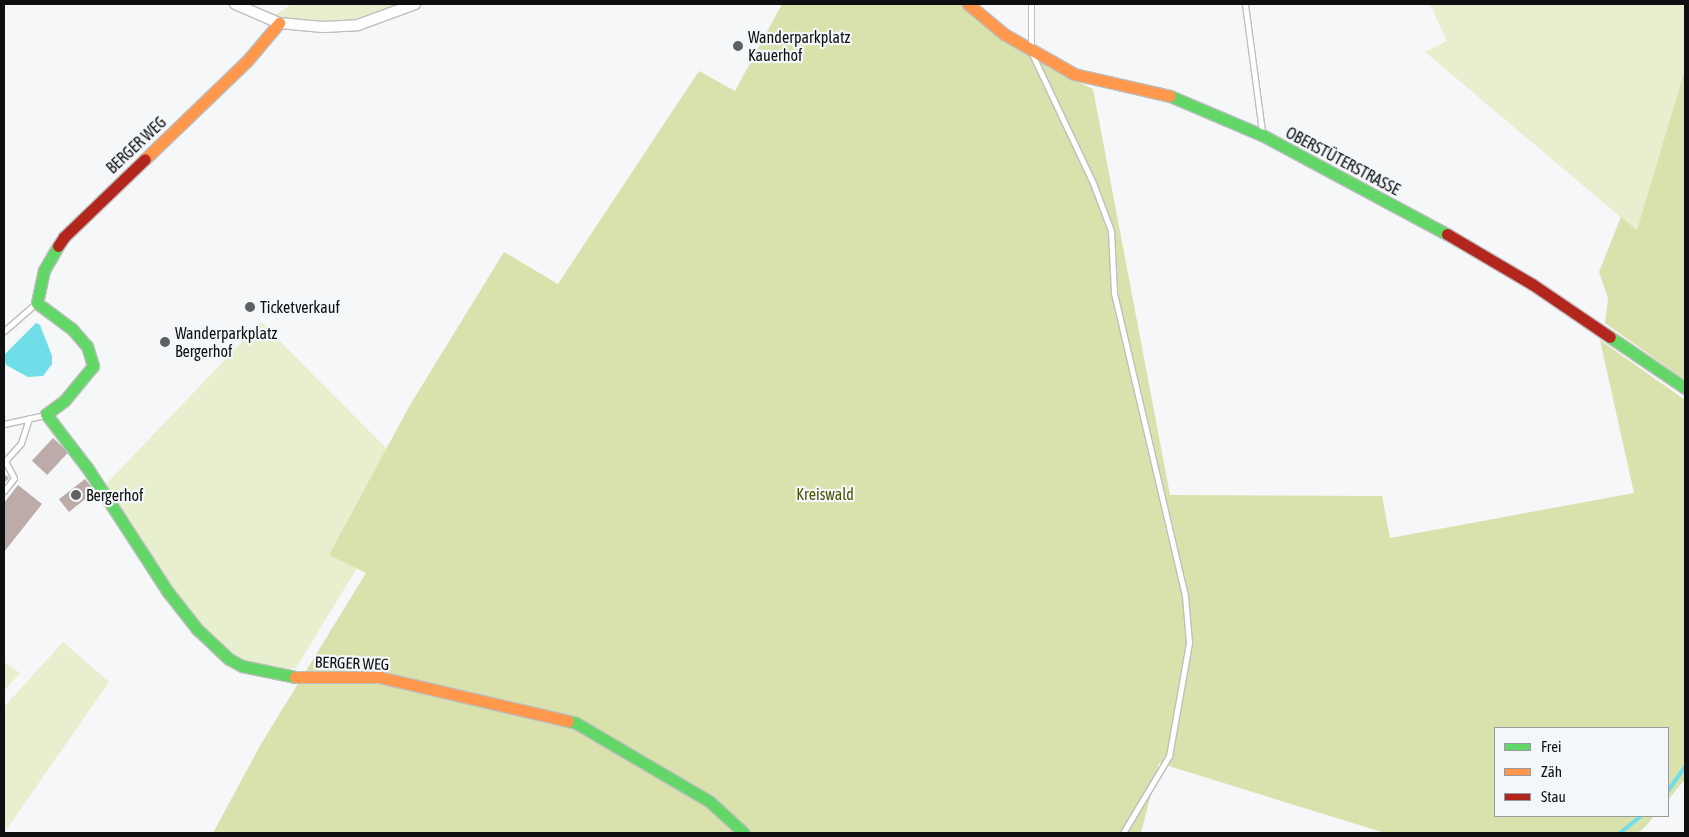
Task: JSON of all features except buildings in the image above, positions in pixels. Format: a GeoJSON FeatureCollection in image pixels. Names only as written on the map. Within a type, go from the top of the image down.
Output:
{"type":"FeatureCollection","features":[{"type":"Feature","properties":{"kind":"street"},"geometry":{"type":"LineString","coordinates":[[235,4],[279,23],[323,27],[358,24],[415,4]]}},
{"type":"Feature","properties":{"kind":"street","name":"OBERSTÜTERSTRASSE"},"geometry":{"type":"LineString","coordinates":[[968,4],[1031,51],[1074,74],[1172,96],[1262,136],[1450,236],[1516,274],[1685,388]]}},
{"type":"Feature","properties":{"kind":"street","name":"BERGER WEG"},"geometry":{"type":"LineString","coordinates":[[37,303],[44,270],[64,237],[247,60],[279,23]]}},
{"type":"Feature","properties":{"kind":"street"},"geometry":{"type":"LineString","coordinates":[[37,303],[72,329],[87,346],[93,366],[64,401],[46,414]]}},
{"type":"Feature","properties":{"kind":"street","name":"BERGER WEG"},"geometry":{"type":"LineString","coordinates":[[46,414],[88,469],[168,592],[197,629],[229,659],[242,666],[294,677],[380,677],[530,715],[576,722],[709,801],[744,833]]}},
{"type":"Feature","properties":{"kind":"lane"},"geometry":{"type":"LineString","coordinates":[[1031,4],[1031,51],[1093,183],[1111,231],[1114,293],[1185,596],[1189,643],[1169,756],[1123,833]]}},
{"type":"Feature","properties":{"kind":"lane"},"geometry":{"type":"LineString","coordinates":[[1245,4],[1262,136]]}},
{"type":"Feature","properties":{"kind":"lane"},"geometry":{"type":"LineString","coordinates":[[4,332],[37,303]]}},
{"type":"Feature","properties":{"kind":"lane"},"geometry":{"type":"LineString","coordinates":[[4,424],[46,414]]}},
{"type":"Feature","properties":{"kind":"lane"},"geometry":{"type":"LineString","coordinates":[[4,491],[14,478],[5,461],[20,443],[29,418]]}},
{"type":"Feature","properties":{"kind":"green space"},"geometry":{"type":"Polygon","coordinates":[[[292,4],[402,4],[364,18],[336,21],[307,22],[275,15],[292,4]]]}},
{"type":"Feature","properties":{"kind":"green space","name":"Kreiswald"},"geometry":{"type":"Polygon","coordinates":[[[782,4],[964,4],[1048,68],[1093,89],[1170,495],[1382,496],[1390,538],[1634,493],[1600,340],[1685,400],[1685,779],[1669,799],[1669,727],[1494,727],[1494,817],[1653,817],[1638,833],[1385,833],[1159,763],[1141,833],[213,833],[261,744],[366,573],[329,555],[410,405],[504,252],[558,284],[699,71],[735,91],[782,4]]]}},
{"type":"Feature","properties":{"kind":"green space"},"geometry":{"type":"Polygon","coordinates":[[[1430,4],[1685,4],[1685,69],[1637,231],[1425,52],[1447,41],[1430,4]]]}},
{"type":"Feature","properties":{"kind":"green space"},"geometry":{"type":"Polygon","coordinates":[[[1685,69],[1685,380],[1605,323],[1608,298],[1599,272],[1621,217],[1637,230],[1685,69]]]}},
{"type":"Feature","properties":{"kind":"green space"},"geometry":{"type":"Polygon","coordinates":[[[261,322],[387,449],[330,555],[357,568],[296,668],[281,670],[230,658],[192,620],[106,484],[261,322]]]}},
{"type":"Feature","properties":{"kind":"green space"},"geometry":{"type":"Polygon","coordinates":[[[63,642],[109,682],[4,833],[4,707],[63,642]]]}},
{"type":"Feature","properties":{"kind":"green space"},"geometry":{"type":"Polygon","coordinates":[[[4,662],[20,673],[4,691],[4,662]]]}},
{"type":"Feature","properties":{"kind":"water"},"geometry":{"type":"Polygon","coordinates":[[[36,323],[40,325],[52,356],[52,364],[43,376],[28,377],[6,365],[4,355],[36,323]]]}},
{"type":"Feature","properties":{"kind":"waterway"},"geometry":{"type":"LineString","coordinates":[[1669,790],[1685,767]]}},
{"type":"Feature","properties":{"kind":"waterway"},"geometry":{"type":"LineString","coordinates":[[1620,833],[1640,817]]}},
{"type":"Feature","properties":{"kind":"traffic: fast"},"geometry":{"type":"LineString","coordinates":[[1170,96],[1262,135],[1447,234]]}},
{"type":"Feature","properties":{"kind":"traffic: fast"},"geometry":{"type":"LineString","coordinates":[[58,246],[44,270],[37,303],[72,329],[87,346],[93,366],[64,401],[46,414],[88,469],[168,592],[197,629],[229,659],[242,666],[295,677]]}},
{"type":"Feature","properties":{"kind":"traffic: fast"},"geometry":{"type":"LineString","coordinates":[[1610,337],[1685,388]]}},
{"type":"Feature","properties":{"kind":"traffic: fast"},"geometry":{"type":"LineString","coordinates":[[568,721],[576,723],[709,801],[744,833]]}},
{"type":"Feature","properties":{"kind":"traffic: slow"},"geometry":{"type":"LineString","coordinates":[[968,4],[1004,34],[1074,74],[1170,96]]}},
{"type":"Feature","properties":{"kind":"traffic: slow"},"geometry":{"type":"LineString","coordinates":[[145,159],[247,61],[279,23]]}},
{"type":"Feature","properties":{"kind":"traffic: slow"},"geometry":{"type":"LineString","coordinates":[[295,677],[379,677],[568,721]]}},
{"type":"Feature","properties":{"kind":"traffic: jam"},"geometry":{"type":"LineString","coordinates":[[58,246],[64,237],[145,159]]}},
{"type":"Feature","properties":{"kind":"traffic: jam"},"geometry":{"type":"LineString","coordinates":[[1447,234],[1532,284],[1610,337]]}},
{"type":"Feature","properties":{"kind":"place","name":"Wanderparkplatz Kauerhof"},"geometry":{"type":"Point","coordinates":[738,46]}},
{"type":"Feature","properties":{"kind":"place","name":"Ticketverkauf"},"geometry":{"type":"Point","coordinates":[250,307]}},
{"type":"Feature","properties":{"kind":"place","name":"Wanderparkplatz Bergerhof"},"geometry":{"type":"Point","coordinates":[165,342]}},
{"type":"Feature","properties":{"kind":"place","name":"Bergerhof"},"geometry":{"type":"Point","coordinates":[76,495]}}]}
